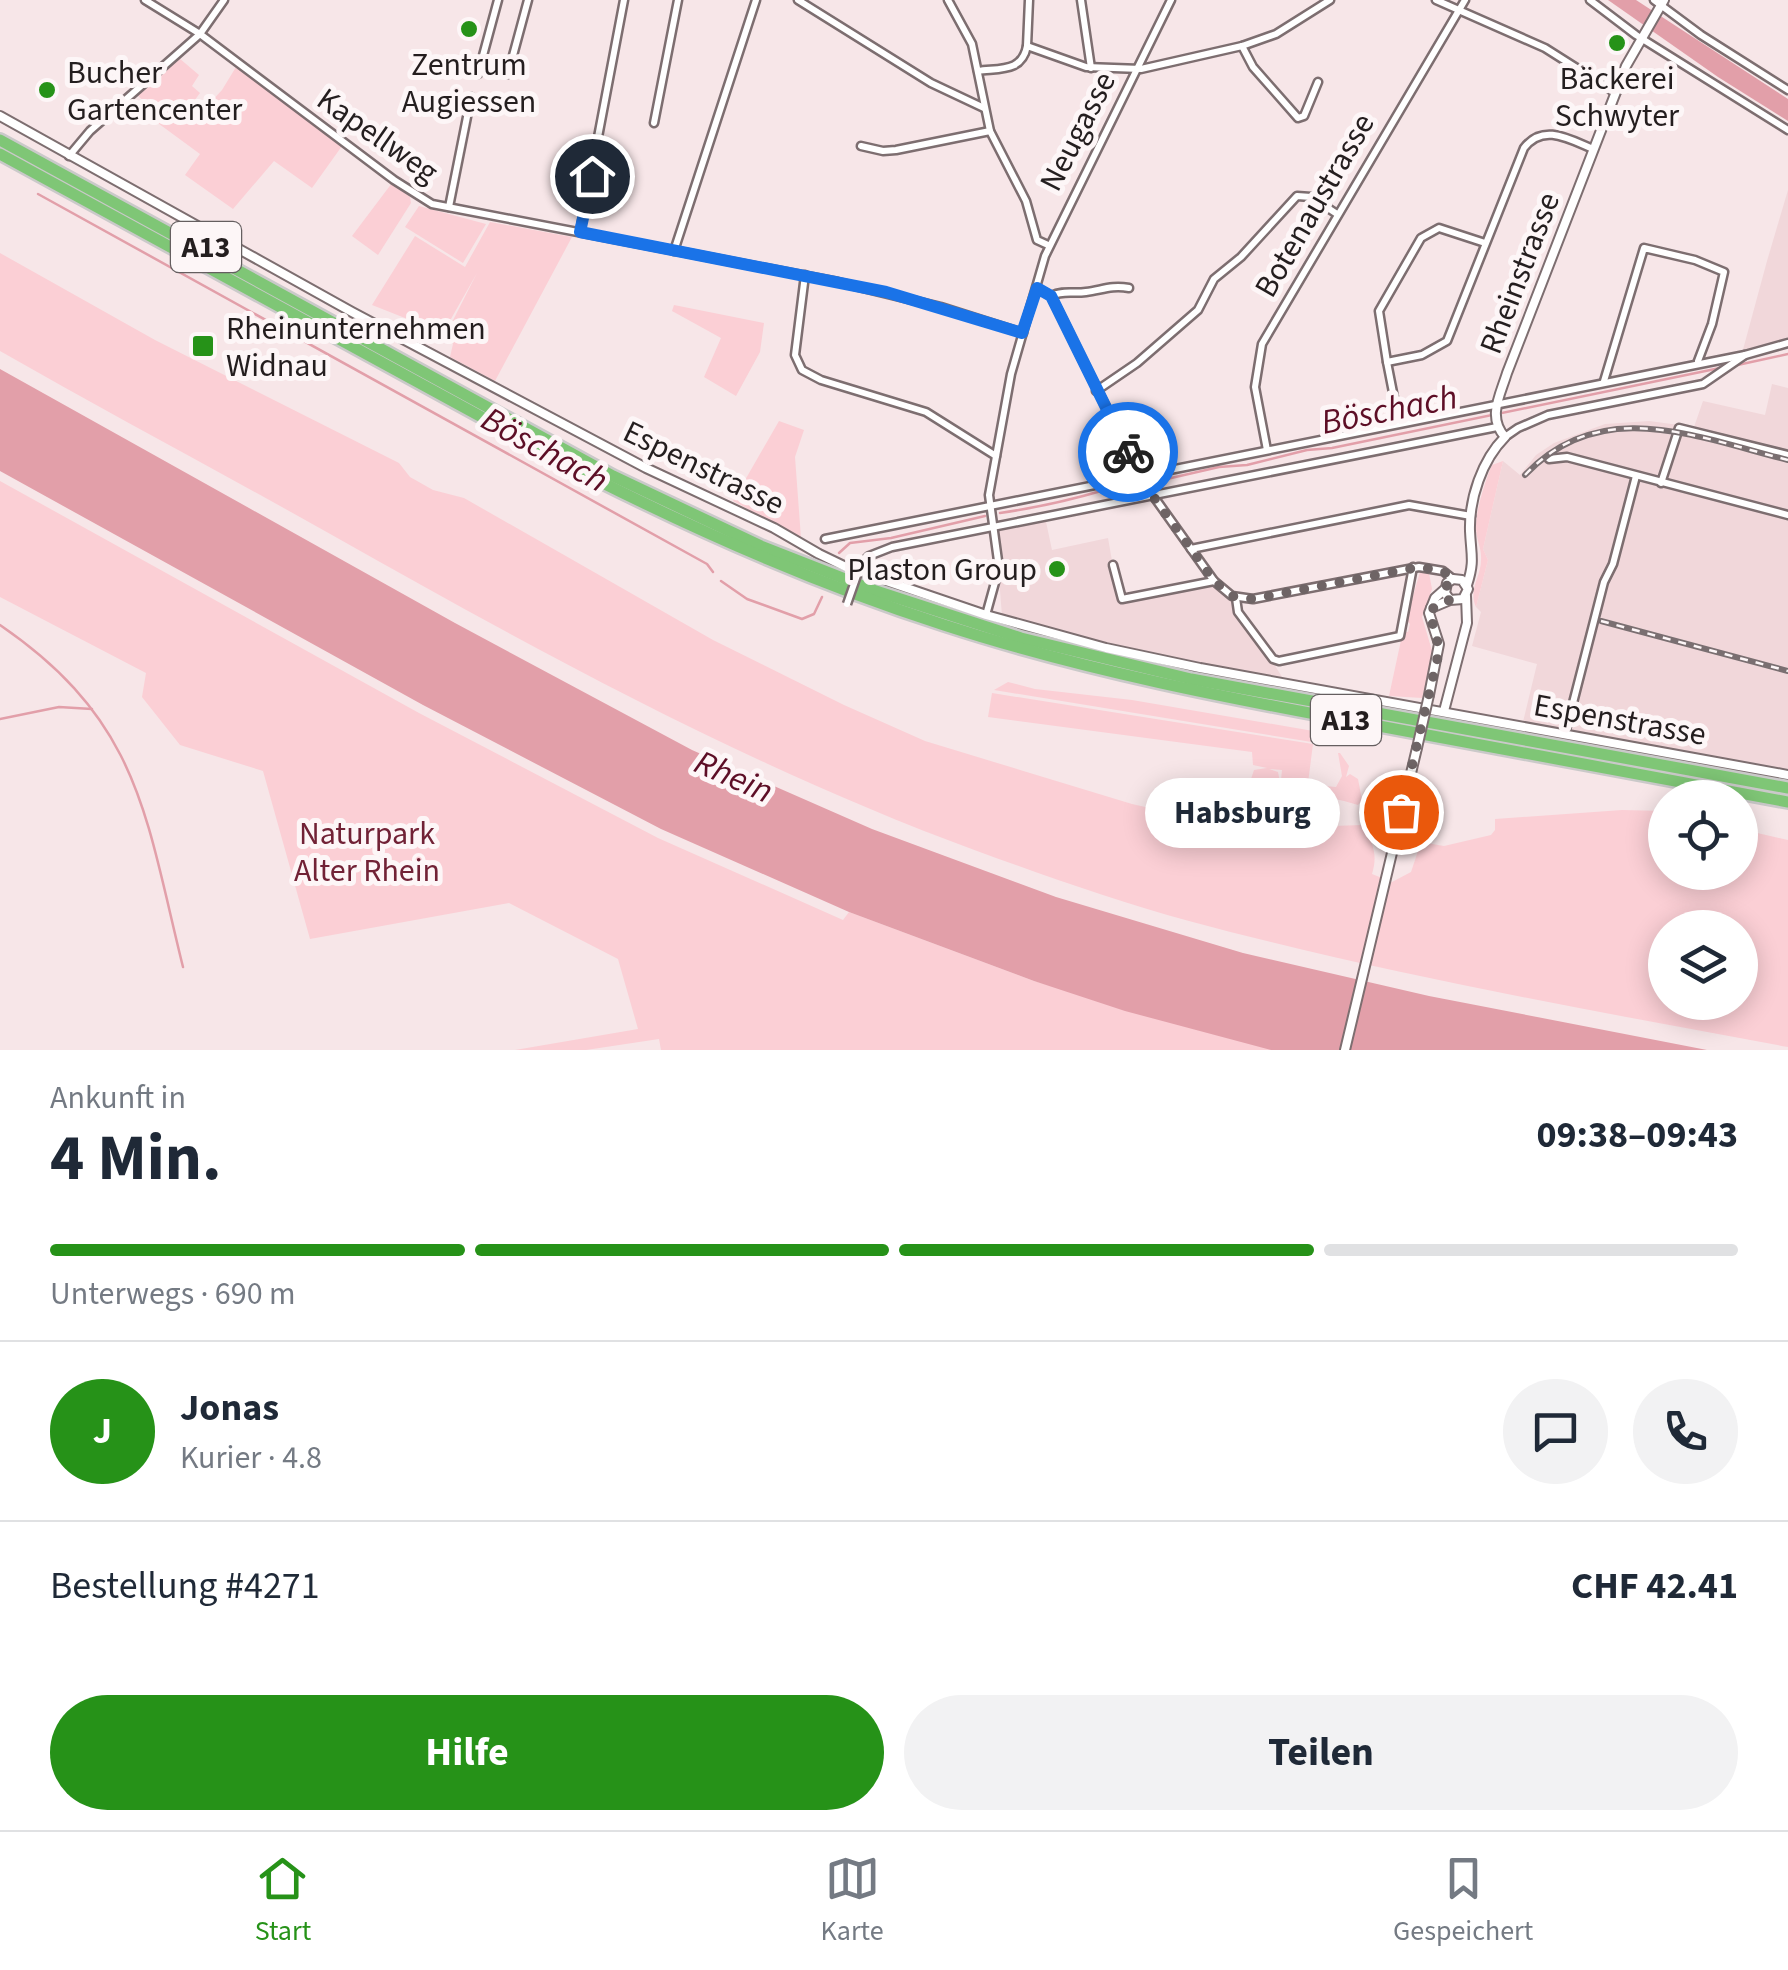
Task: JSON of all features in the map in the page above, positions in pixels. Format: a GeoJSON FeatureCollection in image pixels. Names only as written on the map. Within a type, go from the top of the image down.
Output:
{"type":"FeatureCollection","features":[{"type":"Feature","properties":{"kind":"highway","name":"A13"},"geometry":{"type":"LineString","coordinates":[[0,136],[379,343],[408,366],[691,515],[846,580],[1021,638],[1191,679],[1788,788]]}},
{"type":"Feature","properties":{"kind":"highway","name":"A13"},"geometry":{"type":"LineString","coordinates":[[0,154],[595,479],[689,527],[856,595],[946,626],[1105,670],[1327,716],[1788,802]]}},
{"type":"Feature","properties":{"kind":"street","name":"Kapellweg"},"geometry":{"type":"LineString","coordinates":[[145,0],[200,34],[418,197],[449,207],[886,292],[1022,333]]}},
{"type":"Feature","properties":{"kind":"street"},"geometry":{"type":"LineString","coordinates":[[69,156],[90,131],[200,34],[224,0]]}},
{"type":"Feature","properties":{"kind":"street"},"geometry":{"type":"LineString","coordinates":[[478,74],[498,0]]}},
{"type":"Feature","properties":{"kind":"street"},"geometry":{"type":"LineString","coordinates":[[508,74],[528,0]]}},
{"type":"Feature","properties":{"kind":"street"},"geometry":{"type":"LineString","coordinates":[[580,232],[624,0]]}},
{"type":"Feature","properties":{"kind":"street"},"geometry":{"type":"LineString","coordinates":[[654,123],[678,0]]}},
{"type":"Feature","properties":{"kind":"street"},"geometry":{"type":"LineString","coordinates":[[674,251],[756,0]]}},
{"type":"Feature","properties":{"kind":"street"},"geometry":{"type":"LineString","coordinates":[[798,0],[931,82],[984,108]]}},
{"type":"Feature","properties":{"kind":"street"},"geometry":{"type":"LineString","coordinates":[[948,0],[965,26],[990,130],[1026,202],[1035,236],[1048,245]]}},
{"type":"Feature","properties":{"kind":"street"},"geometry":{"type":"LineString","coordinates":[[978,70],[1014,67],[1025,57],[1029,0]]}},
{"type":"Feature","properties":{"kind":"street"},"geometry":{"type":"LineString","coordinates":[[1082,0],[1091,68]]}},
{"type":"Feature","properties":{"kind":"street","name":"Neugasse"},"geometry":{"type":"LineString","coordinates":[[986,615],[998,576],[991,504],[996,456],[1022,333],[1048,245],[1171,0]]}},
{"type":"Feature","properties":{"kind":"street"},"geometry":{"type":"LineString","coordinates":[[1027,46],[1091,68],[1136,69],[1242,46],[1299,23],[1330,0]]}},
{"type":"Feature","properties":{"kind":"street"},"geometry":{"type":"LineString","coordinates":[[1436,0],[1546,48],[1616,93]]}},
{"type":"Feature","properties":{"kind":"street","name":"Botenaustrasse"},"geometry":{"type":"LineString","coordinates":[[1267,450],[1256,387],[1262,344],[1465,0]]}},
{"type":"Feature","properties":{"kind":"street"},"geometry":{"type":"LineString","coordinates":[[1590,0],[1788,130]]}},
{"type":"Feature","properties":{"kind":"street"},"geometry":{"type":"LineString","coordinates":[[1660,3],[1701,35],[1788,90]]}},
{"type":"Feature","properties":{"kind":"street","name":"Rheinstrasse"},"geometry":{"type":"LineString","coordinates":[[1496,424],[1497,405],[1593,149],[1660,3]]}},
{"type":"Feature","properties":{"kind":"street"},"geometry":{"type":"LineString","coordinates":[[1242,46],[1253,67],[1298,118],[1304,116],[1318,82]]}},
{"type":"Feature","properties":{"kind":"street"},"geometry":{"type":"LineString","coordinates":[[449,207],[470,97]]}},
{"type":"Feature","properties":{"kind":"street","name":"Espenstrasse"},"geometry":{"type":"LineString","coordinates":[[0,116],[352,312],[646,468],[774,528],[848,568],[986,615],[1200,668],[1788,775]]}},
{"type":"Feature","properties":{"kind":"street"},"geometry":{"type":"LineString","coordinates":[[861,146],[883,152],[990,130]]}},
{"type":"Feature","properties":{"kind":"street"},"geometry":{"type":"LineString","coordinates":[[1386,362],[1422,354],[1447,341],[1530,140],[1559,135],[1593,149]]}},
{"type":"Feature","properties":{"kind":"street"},"geometry":{"type":"LineString","coordinates":[[1096,391],[1137,364],[1198,310],[1214,280],[1297,196],[1311,197],[1337,214]]}},
{"type":"Feature","properties":{"kind":"street"},"geometry":{"type":"LineString","coordinates":[[1399,423],[1379,311],[1421,238],[1439,228],[1485,244]]}},
{"type":"Feature","properties":{"kind":"street"},"geometry":{"type":"LineString","coordinates":[[1604,382],[1644,248],[1695,260],[1724,272],[1698,362]]}},
{"type":"Feature","properties":{"kind":"street"},"geometry":{"type":"LineString","coordinates":[[805,275],[795,356],[802,370],[822,380],[926,412],[996,456]]}},
{"type":"Feature","properties":{"kind":"street"},"geometry":{"type":"LineString","coordinates":[[1051,296],[1061,291],[1083,293],[1111,285],[1129,288]]}},
{"type":"Feature","properties":{"kind":"street"},"geometry":{"type":"LineString","coordinates":[[1037,288],[1051,296],[1151,493],[1214,581],[1236,598],[1253,599],[1413,567],[1438,570],[1459,581]]}},
{"type":"Feature","properties":{"kind":"street"},"geometry":{"type":"LineString","coordinates":[[825,539],[1788,343]]}},
{"type":"Feature","properties":{"kind":"street"},"geometry":{"type":"LineString","coordinates":[[1346,1050],[1429,695],[1438,644],[1429,619],[1431,608],[1444,588],[1459,581],[1472,568],[1475,558],[1470,516],[1484,465],[1505,437],[1518,428],[1548,416],[1703,384],[1745,354]]}},
{"type":"Feature","properties":{"kind":"street"},"geometry":{"type":"LineString","coordinates":[[847,604],[861,564],[869,556],[892,547],[1496,424],[1505,437]]}},
{"type":"Feature","properties":{"kind":"street"},"geometry":{"type":"LineString","coordinates":[[1660,482],[1679,428],[1788,454]]}},
{"type":"Feature","properties":{"kind":"street"},"geometry":{"type":"LineString","coordinates":[[1549,459],[1567,457],[1788,516]]}},
{"type":"Feature","properties":{"kind":"street"},"geometry":{"type":"LineString","coordinates":[[1565,734],[1636,476]]}},
{"type":"Feature","properties":{"kind":"street"},"geometry":{"type":"LineString","coordinates":[[1190,549],[1409,505],[1470,516]]}},
{"type":"Feature","properties":{"kind":"street"},"geometry":{"type":"LineString","coordinates":[[1113,565],[1118,596],[1122,599],[1214,581]]}},
{"type":"Feature","properties":{"kind":"street"},"geometry":{"type":"LineString","coordinates":[[1236,598],[1238,612],[1273,659],[1279,660],[1400,636],[1413,567]]}},
{"type":"Feature","properties":{"kind":"street"},"geometry":{"type":"LineString","coordinates":[[1438,570],[1444,588],[1468,612],[1444,711]]}},
{"type":"Feature","properties":{"kind":"street"},"geometry":{"type":"LineString","coordinates":[[1457,599],[1459,581]]}},
{"type":"Feature","properties":{"kind":"street"},"geometry":{"type":"LineString","coordinates":[[1431,608],[1457,599]]}},
{"type":"Feature","properties":{"kind":"shaded area"},"geometry":{"type":"Polygon","coordinates":[[[1788,190],[1788,343],[1741,357],[1767,261],[1788,190]]]}},
{"type":"Feature","properties":{"kind":"shaded area"},"geometry":{"type":"Polygon","coordinates":[[[1772,384],[1788,388],[1788,775],[1522,726],[1537,664],[1472,646],[1481,612],[1476,607],[1488,560],[1483,549],[1503,461],[1520,475],[1536,455],[1554,443],[1605,424],[1649,421],[1694,427],[1703,401],[1765,415],[1772,384]]]}},
{"type":"Feature","properties":{"kind":"shaded area"},"geometry":{"type":"Polygon","coordinates":[[[1045,517],[1052,550],[1108,538],[1118,595],[1122,599],[1214,581],[1236,598],[1236,604],[1284,680],[1002,616],[995,525],[1045,517]]]}},
{"type":"Feature","properties":{"kind":"green space"},"geometry":{"type":"Polygon","coordinates":[[[179,58],[199,75],[192,86],[200,93],[186,112],[195,119],[222,90],[236,67],[342,146],[312,188],[274,161],[233,209],[185,175],[200,154],[151,118],[155,111],[137,95],[179,58]]]}},
{"type":"Feature","properties":{"kind":"green space"},"geometry":{"type":"Polygon","coordinates":[[[392,183],[410,197],[411,203],[378,255],[352,236],[392,183]]]}},
{"type":"Feature","properties":{"kind":"green space"},"geometry":{"type":"Polygon","coordinates":[[[419,206],[486,224],[463,263],[405,227],[419,206]]]}},
{"type":"Feature","properties":{"kind":"green space"},"geometry":{"type":"Polygon","coordinates":[[[490,222],[572,237],[495,381],[450,357],[453,344],[445,336],[477,273],[443,333],[372,305],[415,236],[465,267],[490,222]]]}},
{"type":"Feature","properties":{"kind":"green space"},"geometry":{"type":"Polygon","coordinates":[[[0,253],[155,340],[399,463],[410,477],[433,490],[464,498],[713,640],[925,741],[1132,804],[1181,815],[1240,821],[1239,833],[1258,836],[1260,822],[1301,827],[1363,825],[1374,849],[1372,874],[1392,882],[1411,872],[1421,842],[1444,846],[1491,835],[1495,819],[1648,811],[1648,890],[1758,890],[1758,833],[1788,840],[1788,1047],[1487,990],[1338,958],[1109,897],[977,851],[810,783],[648,706],[0,351],[0,253]]]}},
{"type":"Feature","properties":{"kind":"green space"},"geometry":{"type":"Polygon","coordinates":[[[674,305],[764,323],[760,352],[736,396],[704,377],[721,338],[672,311],[674,305]]]}},
{"type":"Feature","properties":{"kind":"green space"},"geometry":{"type":"Polygon","coordinates":[[[779,421],[804,430],[795,457],[801,538],[733,501],[779,421]]]}},
{"type":"Feature","properties":{"kind":"green space"},"geometry":{"type":"Polygon","coordinates":[[[1503,461],[1483,549],[1488,560],[1476,607],[1473,594],[1481,556],[1477,514],[1492,465],[1503,461]]]}},
{"type":"Feature","properties":{"kind":"green space","name":"Naturpark Alter Rhein"},"geometry":{"type":"Polygon","coordinates":[[[0,481],[419,713],[658,838],[843,920],[849,912],[1034,981],[1273,1050],[661,1050],[659,1039],[586,1050],[515,1050],[638,1029],[618,959],[509,903],[310,939],[263,771],[180,745],[142,697],[146,673],[0,597],[0,481]]]}},
{"type":"Feature","properties":{"kind":"green space"},"geometry":{"type":"Polygon","coordinates":[[[1420,572],[1429,573],[1432,589],[1422,617],[1433,654],[1422,698],[1389,696],[1403,631],[1408,632],[1410,624],[1406,620],[1420,572]]]}},
{"type":"Feature","properties":{"kind":"green space"},"geometry":{"type":"Polygon","coordinates":[[[1008,682],[1319,732],[1325,736],[1324,744],[994,690],[1008,682]]]}},
{"type":"Feature","properties":{"kind":"green space"},"geometry":{"type":"Polygon","coordinates":[[[992,693],[1313,744],[1308,783],[1281,780],[1282,770],[1269,769],[1278,772],[1280,782],[1336,787],[1342,776],[1340,753],[1349,766],[1346,777],[1350,774],[1358,779],[1362,800],[1358,805],[1315,797],[1261,798],[1252,795],[1249,785],[1254,770],[1267,768],[1253,765],[1252,752],[988,717],[992,693]]]}},
{"type":"Feature","properties":{"kind":"water"},"geometry":{"type":"Polygon","coordinates":[[[1608,0],[1636,0],[1788,99],[1788,121],[1718,77],[1608,0]]]}},
{"type":"Feature","properties":{"kind":"water","name":"Rhein"},"geometry":{"type":"Polygon","coordinates":[[[0,369],[455,623],[692,750],[872,829],[1056,897],[1243,953],[1429,996],[1707,1050],[1271,1050],[1125,1011],[849,912],[661,829],[423,705],[0,471],[0,369]]]}},
{"type":"Feature","properties":{"kind":"waterway","name":"Böschach"},"geometry":{"type":"LineString","coordinates":[[38,194],[707,564],[713,572]]}},
{"type":"Feature","properties":{"kind":"waterway","name":"Böschach"},"geometry":{"type":"LineString","coordinates":[[1733,366],[1788,354]]}},
{"type":"Feature","properties":{"kind":"waterway","name":"Böschach"},"geometry":{"type":"LineString","coordinates":[[1000,513],[1720,368]]}},
{"type":"Feature","properties":{"kind":"waterway","name":"Böschach"},"geometry":{"type":"LineString","coordinates":[[839,553],[850,543],[891,538],[985,516]]}},
{"type":"Feature","properties":{"kind":"waterway","name":"Böschach"},"geometry":{"type":"LineString","coordinates":[[721,581],[747,599],[802,619],[814,614],[822,597]]}},
{"type":"Feature","properties":{"kind":"waterway"},"geometry":{"type":"LineString","coordinates":[[0,625],[46,661],[82,697],[109,735],[130,775],[145,817],[183,967]]}},
{"type":"Feature","properties":{"kind":"waterway","name":"Böschach"},"geometry":{"type":"LineString","coordinates":[[0,719],[59,707],[92,709]]}},
{"type":"Feature","properties":{"kind":"railway"},"geometry":{"type":"LineString","coordinates":[[1525,475],[1554,450],[1585,436],[1617,429],[1684,434],[1788,460]]}},
{"type":"Feature","properties":{"kind":"railway"},"geometry":{"type":"LineString","coordinates":[[1601,621],[1788,671]]}},
{"type":"Feature","properties":{"kind":"way so far"},"geometry":{"type":"LineString","coordinates":[[1128,452],[1150,492],[1190,549],[1214,581],[1232,596],[1253,599],[1419,567],[1443,571],[1452,578],[1444,590],[1450,600],[1437,604],[1429,613],[1438,656],[1401,812]]}},
{"type":"Feature","properties":{"kind":"place","name":"Zentrum Augiessen"},"geometry":{"type":"Point","coordinates":[469,29]}},
{"type":"Feature","properties":{"kind":"place","name":"Bäckerei Schwyter"},"geometry":{"type":"Point","coordinates":[1617,43]}},
{"type":"Feature","properties":{"kind":"place","name":"Bucher Gartencenter"},"geometry":{"type":"Point","coordinates":[47,90]}},
{"type":"Feature","properties":{"kind":"place","name":"Rheinunternehmen Widnau"},"geometry":{"type":"Point","coordinates":[203,346]}},
{"type":"Feature","properties":{"kind":"place","name":"Plaston Group"},"geometry":{"type":"Point","coordinates":[1057,569]}},
{"type":"Feature","properties":{"kind":"place","name":"Habsburg"},"geometry":{"type":"Point","coordinates":[1401,812]}},
{"type":"Feature","properties":{"kind":"route"},"geometry":{"type":"LineString","coordinates":[[592,176],[580,232],[886,292],[1022,333],[1037,288],[1048,292],[1128,452]]}}]}
